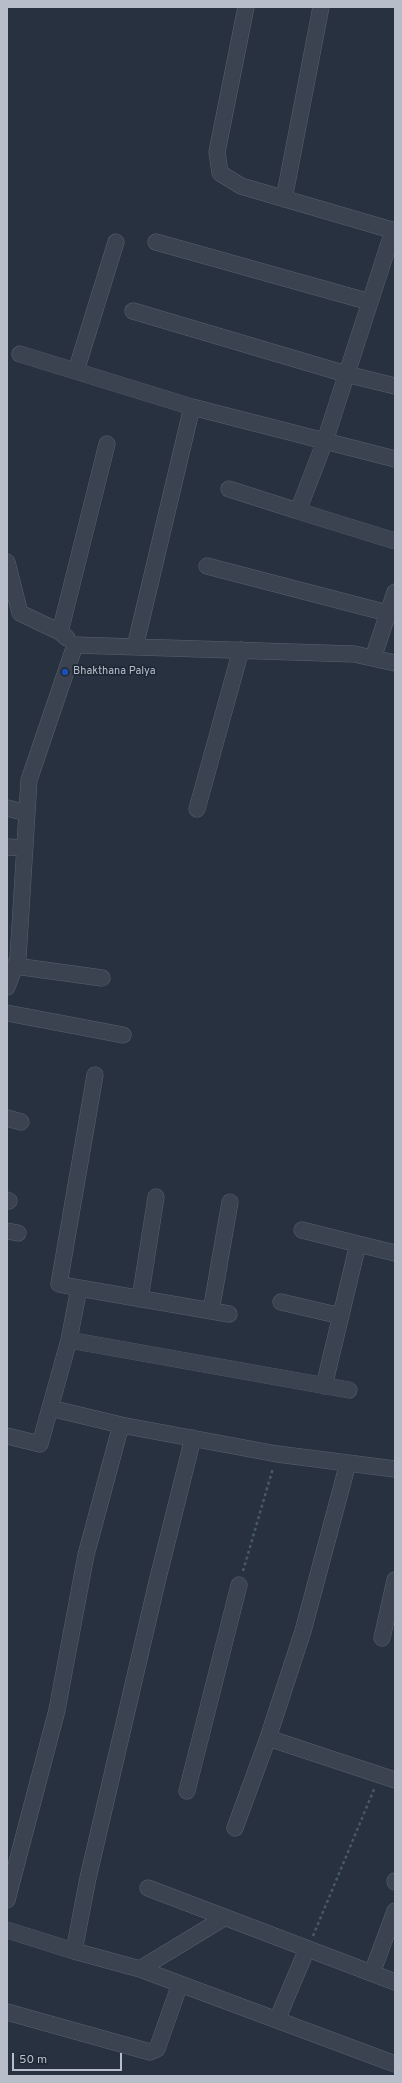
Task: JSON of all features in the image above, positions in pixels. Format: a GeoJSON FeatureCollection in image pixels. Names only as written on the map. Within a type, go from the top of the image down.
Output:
{"type":"FeatureCollection","features":[{"type":"Feature","properties":{"kind":"street"},"geometry":{"type":"LineString","coordinates":[[246,7],[217,152],[220,173],[241,186],[394,231],[325,442],[298,511]]}},
{"type":"Feature","properties":{"kind":"street"},"geometry":{"type":"LineString","coordinates":[[284,199],[321,7]]}},
{"type":"Feature","properties":{"kind":"street"},"geometry":{"type":"LineString","coordinates":[[76,371],[116,242]]}},
{"type":"Feature","properties":{"kind":"street"},"geometry":{"type":"LineString","coordinates":[[156,242],[370,302]]}},
{"type":"Feature","properties":{"kind":"street"},"geometry":{"type":"LineString","coordinates":[[133,311],[346,374],[395,386]]}},
{"type":"Feature","properties":{"kind":"street"},"geometry":{"type":"LineString","coordinates":[[20,354],[192,407],[395,459]]}},
{"type":"Feature","properties":{"kind":"street"},"geometry":{"type":"LineString","coordinates":[[135,647],[192,407]]}},
{"type":"Feature","properties":{"kind":"street"},"geometry":{"type":"LineString","coordinates":[[60,632],[107,444]]}},
{"type":"Feature","properties":{"kind":"street"},"geometry":{"type":"LineString","coordinates":[[230,489],[395,541]]}},
{"type":"Feature","properties":{"kind":"street"},"geometry":{"type":"LineString","coordinates":[[7,562],[20,614],[60,632],[75,645],[354,654],[395,663]]}},
{"type":"Feature","properties":{"kind":"street"},"geometry":{"type":"LineString","coordinates":[[207,566],[392,614]]}},
{"type":"Feature","properties":{"kind":"street"},"geometry":{"type":"LineString","coordinates":[[373,658],[392,614],[395,592]]}},
{"type":"Feature","properties":{"kind":"street"},"geometry":{"type":"LineString","coordinates":[[7,987],[18,958],[29,780],[75,645]]}},
{"type":"Feature","properties":{"kind":"street"},"geometry":{"type":"LineString","coordinates":[[197,809],[241,650]]}},
{"type":"Feature","properties":{"kind":"street"},"geometry":{"type":"LineString","coordinates":[[7,808],[27,813]]}},
{"type":"Feature","properties":{"kind":"street"},"geometry":{"type":"LineString","coordinates":[[7,847],[25,848]]}},
{"type":"Feature","properties":{"kind":"street"},"geometry":{"type":"LineString","coordinates":[[15,966],[102,978]]}},
{"type":"Feature","properties":{"kind":"street"},"geometry":{"type":"LineString","coordinates":[[7,1013],[123,1035]]}},
{"type":"Feature","properties":{"kind":"street"},"geometry":{"type":"LineString","coordinates":[[95,1075],[59,1284],[230,1314]]}},
{"type":"Feature","properties":{"kind":"street"},"geometry":{"type":"LineString","coordinates":[[140,1299],[156,1197]]}},
{"type":"Feature","properties":{"kind":"street"},"geometry":{"type":"LineString","coordinates":[[210,1311],[230,1202]]}},
{"type":"Feature","properties":{"kind":"street"},"geometry":{"type":"LineString","coordinates":[[302,1230],[395,1253]]}},
{"type":"Feature","properties":{"kind":"street"},"geometry":{"type":"LineString","coordinates":[[324,1386],[358,1244]]}},
{"type":"Feature","properties":{"kind":"street"},"geometry":{"type":"LineString","coordinates":[[7,1436],[40,1444],[69,1340],[79,1288]]}},
{"type":"Feature","properties":{"kind":"street"},"geometry":{"type":"LineString","coordinates":[[281,1302],[341,1316]]}},
{"type":"Feature","properties":{"kind":"street"},"geometry":{"type":"LineString","coordinates":[[69,1340],[349,1390]]}},
{"type":"Feature","properties":{"kind":"street"},"geometry":{"type":"LineString","coordinates":[[50,1408],[121,1425],[277,1454],[395,1469]]}},
{"type":"Feature","properties":{"kind":"street"},"geometry":{"type":"LineString","coordinates":[[7,1900],[57,1710],[86,1555],[121,1425]]}},
{"type":"Feature","properties":{"kind":"street"},"geometry":{"type":"LineString","coordinates":[[74,1951],[88,1878],[158,1582],[194,1438]]}},
{"type":"Feature","properties":{"kind":"street"},"geometry":{"type":"LineString","coordinates":[[235,1828],[268,1738],[303,1631],[348,1463]]}},
{"type":"Feature","properties":{"kind":"street"},"geometry":{"type":"LineString","coordinates":[[382,1638],[395,1580]]}},
{"type":"Feature","properties":{"kind":"street"},"geometry":{"type":"LineString","coordinates":[[187,1791],[239,1585]]}},
{"type":"Feature","properties":{"kind":"street"},"geometry":{"type":"LineString","coordinates":[[268,1738],[388,1777]]}},
{"type":"Feature","properties":{"kind":"street"},"geometry":{"type":"LineString","coordinates":[[148,1888],[395,1982]]}},
{"type":"Feature","properties":{"kind":"street"},"geometry":{"type":"LineString","coordinates":[[372,1972],[395,1911]]}},
{"type":"Feature","properties":{"kind":"street"},"geometry":{"type":"LineString","coordinates":[[140,1969],[224,1918]]}},
{"type":"Feature","properties":{"kind":"street"},"geometry":{"type":"LineString","coordinates":[[7,1930],[74,1951],[140,1969],[395,2064]]}},
{"type":"Feature","properties":{"kind":"street"},"geometry":{"type":"LineString","coordinates":[[277,2020],[307,1949]]}},
{"type":"Feature","properties":{"kind":"street"},"geometry":{"type":"LineString","coordinates":[[7,2012],[150,2052],[157,2049],[180,1984]]}},
{"type":"Feature","properties":{"kind":"path"},"geometry":{"type":"LineString","coordinates":[[239,1585],[277,1454]]}},
{"type":"Feature","properties":{"kind":"path"},"geometry":{"type":"LineString","coordinates":[[307,1949],[388,1777]]}},
{"type":"Feature","properties":{"kind":"place","name":"Bhakthana Palya"},"geometry":{"type":"Point","coordinates":[65,672]}}]}
